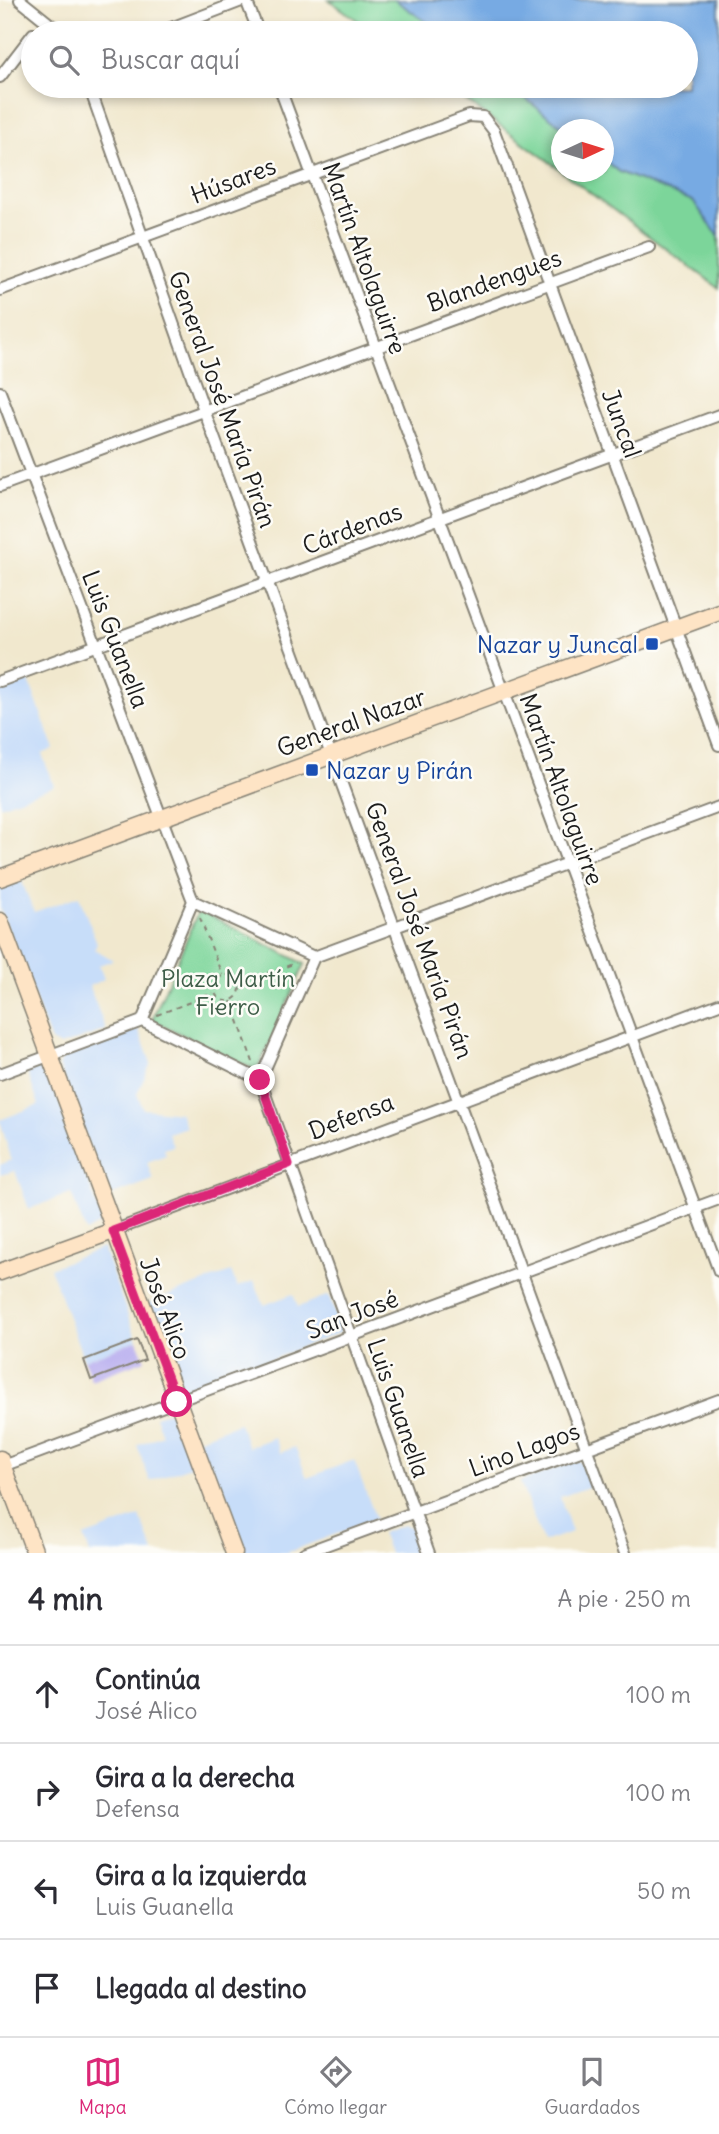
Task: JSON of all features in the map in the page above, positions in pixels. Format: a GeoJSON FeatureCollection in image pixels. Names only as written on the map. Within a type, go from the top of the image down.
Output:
{"type":"FeatureCollection","features":[{"type":"Feature","properties":{"kind":"street"},"geometry":{"type":"LineString","coordinates":[[20,0],[45,20]]}},
{"type":"Feature","properties":{"kind":"street"},"geometry":{"type":"LineString","coordinates":[[190,21],[245,0],[254,21]]}},
{"type":"Feature","properties":{"kind":"street"},"geometry":{"type":"LineString","coordinates":[[0,76],[21,50]]}},
{"type":"Feature","properties":{"kind":"street","name":"General José María Pirán"},"geometry":{"type":"LineString","coordinates":[[93,98],[204,410],[625,1553]]}},
{"type":"Feature","properties":{"kind":"street","name":"Martín Altolaguirre"},"geometry":{"type":"LineString","coordinates":[[284,98],[719,1271]]}},
{"type":"Feature","properties":{"kind":"street","name":"Húsares"},"geometry":{"type":"LineString","coordinates":[[0,290],[312,172],[469,116],[483,117]]}},
{"type":"Feature","properties":{"kind":"street","name":"Juncal"},"geometry":{"type":"LineString","coordinates":[[483,117],[494,131],[719,745]]}},
{"type":"Feature","properties":{"kind":"street","name":"Blandengues"},"geometry":{"type":"LineString","coordinates":[[0,486],[649,247]]}},
{"type":"Feature","properties":{"kind":"street","name":"Luis Guanella"},"geometry":{"type":"LineString","coordinates":[[0,392],[193,901]]}},
{"type":"Feature","properties":{"kind":"street","name":"Cárdenas"},"geometry":{"type":"LineString","coordinates":[[0,681],[719,415]]}},
{"type":"Feature","properties":{"kind":"street","name":"General Nazar"},"geometry":{"type":"LineString","coordinates":[[0,878],[719,612]]}},
{"type":"Feature","properties":{"kind":"street"},"geometry":{"type":"LineString","coordinates":[[0,1074],[142,1021],[193,901],[314,957],[719,807]]}},
{"type":"Feature","properties":{"kind":"street","name":"José Alico"},"geometry":{"type":"LineString","coordinates":[[0,921],[234,1553]]}},
{"type":"Feature","properties":{"kind":"street"},"geometry":{"type":"LineString","coordinates":[[142,1021],[260,1080],[314,957]]}},
{"type":"Feature","properties":{"kind":"street","name":"Defensa"},"geometry":{"type":"LineString","coordinates":[[0,1272],[719,1004]]}},
{"type":"Feature","properties":{"kind":"street","name":"Luis Guanella"},"geometry":{"type":"LineString","coordinates":[[260,1080],[429,1553]]}},
{"type":"Feature","properties":{"kind":"street","name":"San José"},"geometry":{"type":"LineString","coordinates":[[1,1464],[177,1402],[719,1199]]}},
{"type":"Feature","properties":{"kind":"street","name":"Lino Lagos"},"geometry":{"type":"LineString","coordinates":[[304,1553],[719,1400]]}},
{"type":"Feature","properties":{"kind":"street"},"geometry":{"type":"LineString","coordinates":[[1,1464],[35,1553]]}},
{"type":"Feature","properties":{"kind":"path"},"geometry":{"type":"LineString","coordinates":[[193,901],[222,975]]}},
{"type":"Feature","properties":{"kind":"path"},"geometry":{"type":"LineString","coordinates":[[239,983],[314,957]]}},
{"type":"Feature","properties":{"kind":"path"},"geometry":{"type":"LineString","coordinates":[[214,992],[222,1000],[231,1001],[239,994],[239,983],[233,976],[222,975]]}},
{"type":"Feature","properties":{"kind":"path"},"geometry":{"type":"LineString","coordinates":[[214,992],[215,982],[222,975]]}},
{"type":"Feature","properties":{"kind":"path"},"geometry":{"type":"LineString","coordinates":[[142,1021],[214,992]]}},
{"type":"Feature","properties":{"kind":"path"},"geometry":{"type":"LineString","coordinates":[[231,1001],[260,1080]]}},
{"type":"Feature","properties":{"kind":"shaded area"},"geometry":{"type":"Polygon","coordinates":[[[28,678],[54,749],[42,754],[54,786],[0,806],[0,688],[28,678]]]}},
{"type":"Feature","properties":{"kind":"shaded area"},"geometry":{"type":"Polygon","coordinates":[[[20,877],[34,912],[79,896],[97,943],[95,949],[113,960],[99,965],[104,979],[89,986],[106,1030],[60,1046],[51,1041],[0,908],[0,885],[20,877]]]}},
{"type":"Feature","properties":{"kind":"shaded area"},"geometry":{"type":"Polygon","coordinates":[[[138,1028],[151,1063],[137,1094],[143,1109],[180,1113],[186,1127],[168,1133],[173,1146],[164,1149],[166,1155],[147,1162],[153,1180],[107,1197],[59,1065],[64,1056],[138,1028]]]}},
{"type":"Feature","properties":{"kind":"shaded area"},"geometry":{"type":"Polygon","coordinates":[[[40,1066],[47,1068],[103,1222],[86,1232],[71,1193],[29,1209],[15,1171],[0,1175],[0,1165],[11,1160],[0,1120],[39,1105],[27,1072],[40,1066]]]}},
{"type":"Feature","properties":{"kind":"shaded area"},"geometry":{"type":"Polygon","coordinates":[[[103,1248],[137,1340],[84,1360],[50,1268],[103,1248]]]}},
{"type":"Feature","properties":{"kind":"shaded area"},"geometry":{"type":"Polygon","coordinates":[[[231,1272],[237,1287],[254,1281],[264,1305],[293,1294],[298,1307],[329,1295],[341,1332],[189,1392],[178,1388],[146,1304],[231,1272]]]}},
{"type":"Feature","properties":{"kind":"shaded area"},"geometry":{"type":"Polygon","coordinates":[[[172,1411],[195,1464],[150,1481],[137,1445],[162,1435],[155,1416],[172,1411]]]}},
{"type":"Feature","properties":{"kind":"shaded area"},"geometry":{"type":"Polygon","coordinates":[[[239,1423],[248,1447],[274,1437],[280,1453],[295,1447],[307,1478],[354,1460],[376,1519],[286,1553],[240,1553],[197,1439],[239,1423]]]}},
{"type":"Feature","properties":{"kind":"shaded area"},"geometry":{"type":"Polygon","coordinates":[[[577,1460],[587,1467],[594,1485],[560,1497],[572,1532],[543,1542],[520,1482],[577,1460]]]}},
{"type":"Feature","properties":{"kind":"shaded area"},"geometry":{"type":"Polygon","coordinates":[[[140,1516],[154,1553],[90,1553],[84,1537],[140,1516]]]}},
{"type":"Feature","properties":{"kind":"shaded area"},"geometry":{"type":"Polygon","coordinates":[[[403,1525],[414,1528],[423,1553],[389,1553],[381,1533],[403,1525]]]}},
{"type":"Feature","properties":{"kind":"green space"},"geometry":{"type":"Polygon","coordinates":[[[329,0],[719,0],[719,288],[576,182],[614,182],[614,119],[551,119],[551,163],[462,98],[698,98],[698,21],[358,21],[329,0]]]}},
{"type":"Feature","properties":{"kind":"green space","name":"Plaza Martín Fierro"},"geometry":{"type":"Polygon","coordinates":[[[199,910],[305,964],[257,1071],[152,1020],[199,910]]]}},
{"type":"Feature","properties":{"kind":"water"},"geometry":{"type":"Polygon","coordinates":[[[395,0],[719,0],[719,237],[693,201],[614,168],[614,119],[552,119],[525,98],[698,98],[698,21],[425,21],[395,0]]]}},
{"type":"Feature","properties":{"kind":"building"},"geometry":{"type":"Polygon","coordinates":[[[137,1340],[145,1360],[91,1380],[84,1360],[137,1340]]]}},
{"type":"Feature","properties":{"kind":"place","name":"Nazar y Juncal"},"geometry":{"type":"Point","coordinates":[652,644]}},
{"type":"Feature","properties":{"kind":"place","name":"Nazar y Pirán"},"geometry":{"type":"Point","coordinates":[312,770]}},
{"type":"Feature","properties":{"kind":"route"},"geometry":{"type":"LineString","coordinates":[[177,1402],[113,1231],[289,1164],[260,1080]]}}]}
